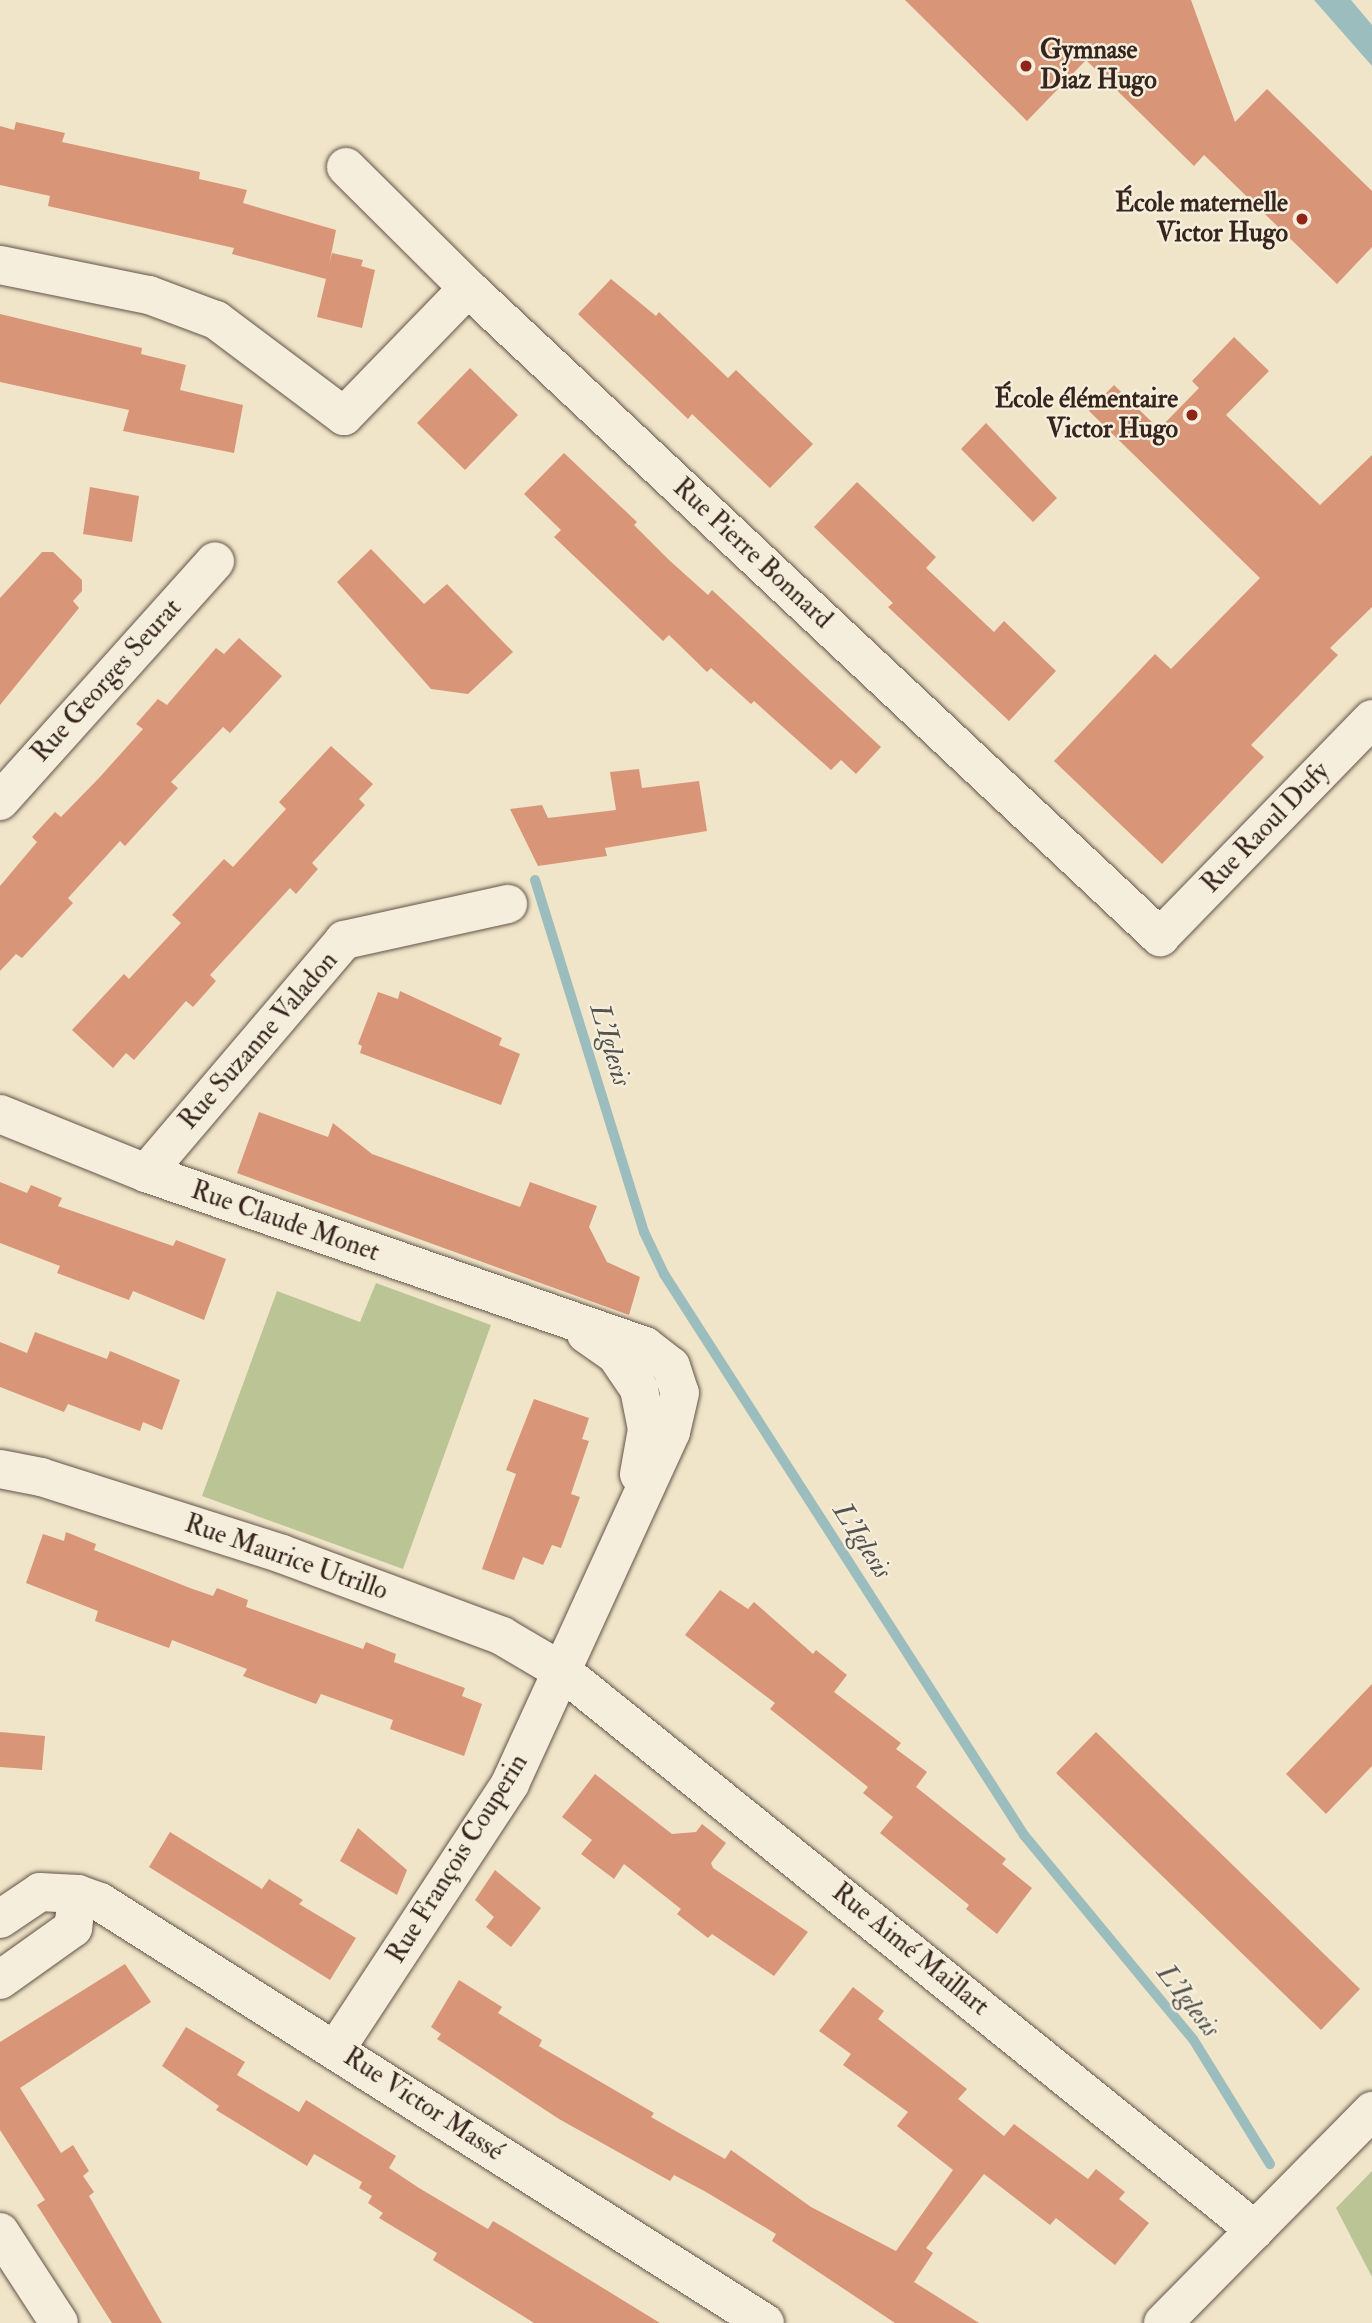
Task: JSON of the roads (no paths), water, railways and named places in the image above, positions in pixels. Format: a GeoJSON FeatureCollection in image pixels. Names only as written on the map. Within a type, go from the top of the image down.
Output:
{"type":"FeatureCollection","features":[{"type":"Feature","properties":{"kind":"street","name":"Rue Pierre Bonnard"},"geometry":{"type":"LineString","coordinates":[[346,167],[468,288],[1160,937]]}},
{"type":"Feature","properties":{"kind":"street"},"geometry":{"type":"LineString","coordinates":[[0,265],[149,295],[216,320],[344,416],[468,288]]}},
{"type":"Feature","properties":{"kind":"street","name":"Rue Georges Seurat"},"geometry":{"type":"LineString","coordinates":[[0,801],[215,561]]}},
{"type":"Feature","properties":{"kind":"street","name":"Rue Raoul Dufy"},"geometry":{"type":"LineString","coordinates":[[1160,937],[1372,719]]}},
{"type":"Feature","properties":{"kind":"street","name":"Rue Suzanne Valadon"},"geometry":{"type":"LineString","coordinates":[[146,1173],[344,940],[508,904]]}},
{"type":"Feature","properties":{"kind":"street","name":"Rue Claude Monet"},"geometry":{"type":"LineString","coordinates":[[0,1114],[146,1173],[572,1324]]}},
{"type":"Feature","properties":{"kind":"street","name":"Rue François Couperin"},"geometry":{"type":"LineString","coordinates":[[336,2049],[510,1784],[563,1672],[634,1507],[647,1429],[639,1390],[616,1355],[572,1324]]}},
{"type":"Feature","properties":{"kind":"street","name":"Rue Maurice Utrillo"},"geometry":{"type":"LineString","coordinates":[[0,1468],[41,1477],[282,1554],[502,1636],[563,1672]]}},
{"type":"Feature","properties":{"kind":"street","name":"Rue Aimé Maillart"},"geometry":{"type":"LineString","coordinates":[[563,1672],[1255,2230]]}},
{"type":"Feature","properties":{"kind":"street","name":"Rue Victor Massé"},"geometry":{"type":"LineString","coordinates":[[0,1919],[40,1892],[78,1894],[100,1902],[765,2323]]}},
{"type":"Feature","properties":{"kind":"street"},"geometry":{"type":"LineString","coordinates":[[0,1980],[73,1928],[78,1894]]}},
{"type":"Feature","properties":{"kind":"street"},"geometry":{"type":"LineString","coordinates":[[1163,2323],[1372,2111]]}},
{"type":"Feature","properties":{"kind":"street"},"geometry":{"type":"LineString","coordinates":[[0,2232],[59,2323]]}},
{"type":"Feature","properties":{"kind":"water"},"geometry":{"type":"Polygon","coordinates":[[[1314,0],[1351,0],[1372,25],[1372,66],[1314,0]]]}},
{"type":"Feature","properties":{"kind":"waterway","name":"L'Iglesis"},"geometry":{"type":"LineString","coordinates":[[535,880],[644,1232],[664,1274],[1024,1835],[1193,2039],[1270,2164]]}},
{"type":"Feature","properties":{"kind":"place","name":"Gymnase Diaz Hugo"},"geometry":{"type":"Point","coordinates":[1026,66]}},
{"type":"Feature","properties":{"kind":"place","name":"École maternelle Victor Hugo"},"geometry":{"type":"Point","coordinates":[1302,219]}},
{"type":"Feature","properties":{"kind":"place","name":"École élémentaire Victor Hugo"},"geometry":{"type":"Point","coordinates":[1192,415]}}]}
